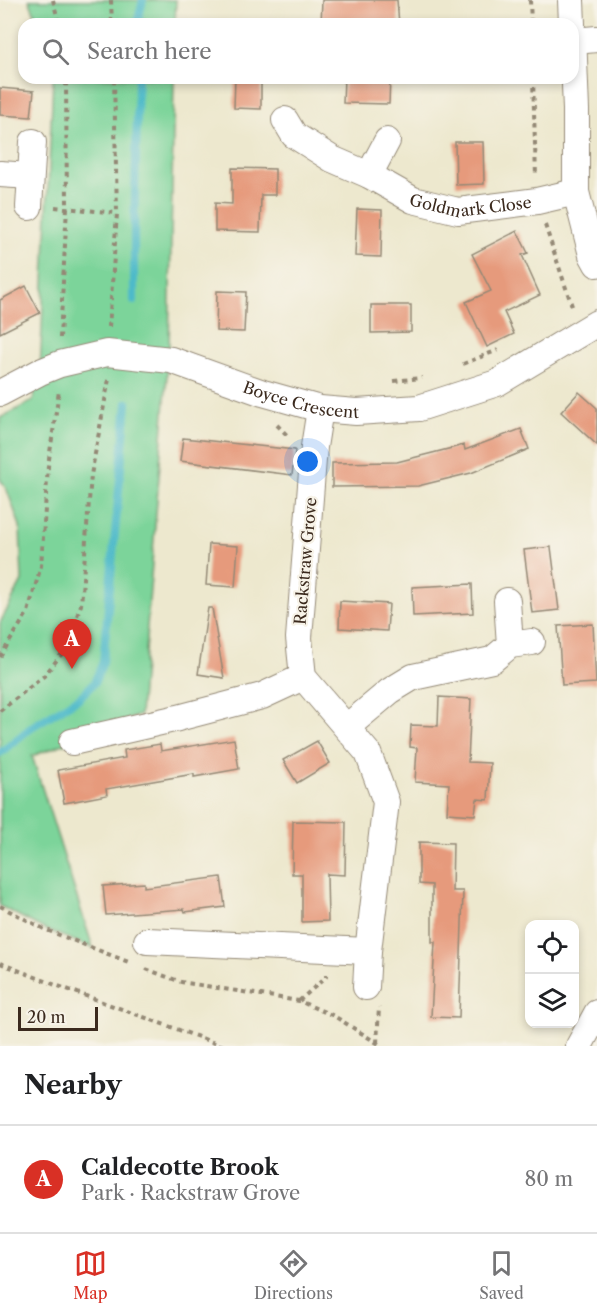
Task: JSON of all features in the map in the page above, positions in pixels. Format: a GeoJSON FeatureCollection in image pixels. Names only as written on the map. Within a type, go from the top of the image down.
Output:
{"type":"FeatureCollection","features":[{"type":"Feature","properties":{"kind":"street"},"geometry":{"type":"LineString","coordinates":[[570,0],[572,18]]}},
{"type":"Feature","properties":{"kind":"street"},"geometry":{"type":"LineString","coordinates":[[579,40],[597,39]]}},
{"type":"Feature","properties":{"kind":"street"},"geometry":{"type":"LineString","coordinates":[[575,84],[576,192],[592,255],[597,264]]}},
{"type":"Feature","properties":{"kind":"street","name":"Goldmark Close"},"geometry":{"type":"LineString","coordinates":[[285,120],[294,135],[332,159],[369,175],[413,200],[458,211],[537,201],[576,192]]}},
{"type":"Feature","properties":{"kind":"street"},"geometry":{"type":"LineString","coordinates":[[369,175],[387,141]]}},
{"type":"Feature","properties":{"kind":"street"},"geometry":{"type":"LineString","coordinates":[[29,207],[33,142]]}},
{"type":"Feature","properties":{"kind":"street"},"geometry":{"type":"LineString","coordinates":[[0,174],[30,176]]}},
{"type":"Feature","properties":{"kind":"street","name":"Boyce Crescent"},"geometry":{"type":"LineString","coordinates":[[0,393],[60,364],[107,353],[171,360],[263,393],[320,409],[356,412],[418,408],[497,383],[597,323]]}},
{"type":"Feature","properties":{"kind":"street","name":"Rackstraw Grove"},"geometry":{"type":"LineString","coordinates":[[303,677],[298,638],[314,447],[320,409]]}},
{"type":"Feature","properties":{"kind":"street"},"geometry":{"type":"LineString","coordinates":[[347,727],[390,691],[413,677],[492,660],[521,643],[507,601]]}},
{"type":"Feature","properties":{"kind":"street"},"geometry":{"type":"LineString","coordinates":[[72,742],[262,696],[303,677],[368,753],[386,802],[368,951],[373,993]]}},
{"type":"Feature","properties":{"kind":"street"},"geometry":{"type":"LineString","coordinates":[[147,941],[368,951]]}},
{"type":"Feature","properties":{"kind":"street"},"geometry":{"type":"LineString","coordinates":[[579,1046],[597,1012]]}},
{"type":"Feature","properties":{"kind":"path"},"geometry":{"type":"LineString","coordinates":[[53,0],[58,18]]}},
{"type":"Feature","properties":{"kind":"path"},"geometry":{"type":"LineString","coordinates":[[111,0],[112,18]]}},
{"type":"Feature","properties":{"kind":"path"},"geometry":{"type":"LineString","coordinates":[[530,0],[531,18]]}},
{"type":"Feature","properties":{"kind":"path"},"geometry":{"type":"LineString","coordinates":[[0,711],[44,676],[64,651],[81,605],[91,475],[109,380],[107,353],[117,213],[114,84]]}},
{"type":"Feature","properties":{"kind":"path"},"geometry":{"type":"LineString","coordinates":[[99,328],[109,325],[120,327]]}},
{"type":"Feature","properties":{"kind":"path"},"geometry":{"type":"LineString","coordinates":[[49,341],[70,334]]}},
{"type":"Feature","properties":{"kind":"path"},"geometry":{"type":"LineString","coordinates":[[455,368],[506,345]]}},
{"type":"Feature","properties":{"kind":"path"},"geometry":{"type":"LineString","coordinates":[[388,382],[423,378]]}},
{"type":"Feature","properties":{"kind":"path"},"geometry":{"type":"LineString","coordinates":[[99,382],[120,381]]}},
{"type":"Feature","properties":{"kind":"path"},"geometry":{"type":"LineString","coordinates":[[50,394],[69,389]]}},
{"type":"Feature","properties":{"kind":"path"},"geometry":{"type":"LineString","coordinates":[[270,417],[294,442],[314,447]]}},
{"type":"Feature","properties":{"kind":"path"},"geometry":{"type":"LineString","coordinates":[[0,906],[44,929],[181,982],[299,1001],[334,1016],[382,1046]]}},
{"type":"Feature","properties":{"kind":"path"},"geometry":{"type":"LineString","coordinates":[[0,963],[223,1046]]}},
{"type":"Feature","properties":{"kind":"path"},"geometry":{"type":"LineString","coordinates":[[373,993],[377,1043]]}},
{"type":"Feature","properties":{"kind":"green space"},"geometry":{"type":"Polygon","coordinates":[[[29,0],[176,0],[175,18],[36,18],[29,0]]]}},
{"type":"Feature","properties":{"kind":"green space"},"geometry":{"type":"Polygon","coordinates":[[[53,84],[174,84],[169,350],[140,715],[32,756],[93,948],[44,929],[0,906],[0,623],[22,581],[20,526],[7,490],[0,479],[0,418],[33,401],[40,372],[53,84]]]}},
{"type":"Feature","properties":{"kind":"building"},"geometry":{"type":"Polygon","coordinates":[[[322,0],[397,0],[398,18],[321,18],[322,0]]]}},
{"type":"Feature","properties":{"kind":"building"},"geometry":{"type":"Polygon","coordinates":[[[235,84],[261,84],[261,109],[234,108],[235,84]]]}},
{"type":"Feature","properties":{"kind":"building"},"geometry":{"type":"Polygon","coordinates":[[[344,84],[390,84],[389,104],[343,103],[344,84]]]}},
{"type":"Feature","properties":{"kind":"building"},"geometry":{"type":"Polygon","coordinates":[[[0,88],[34,91],[31,117],[0,115],[0,88]]]}},
{"type":"Feature","properties":{"kind":"building"},"geometry":{"type":"Polygon","coordinates":[[[455,142],[483,142],[484,184],[456,185],[455,142]]]}},
{"type":"Feature","properties":{"kind":"building"},"geometry":{"type":"Polygon","coordinates":[[[232,168],[275,169],[275,195],[261,195],[260,232],[215,231],[215,203],[232,204],[232,168]]]}},
{"type":"Feature","properties":{"kind":"building"},"geometry":{"type":"Polygon","coordinates":[[[357,209],[382,210],[381,257],[355,256],[357,209]]]}},
{"type":"Feature","properties":{"kind":"building"},"geometry":{"type":"Polygon","coordinates":[[[517,231],[528,253],[522,255],[540,295],[504,312],[514,334],[487,347],[466,302],[491,291],[472,254],[517,231]]]}},
{"type":"Feature","properties":{"kind":"building"},"geometry":{"type":"Polygon","coordinates":[[[26,286],[40,313],[0,333],[0,300],[26,286]]]}},
{"type":"Feature","properties":{"kind":"building"},"geometry":{"type":"Polygon","coordinates":[[[217,291],[246,292],[244,332],[216,331],[217,291]]]}},
{"type":"Feature","properties":{"kind":"building"},"geometry":{"type":"Polygon","coordinates":[[[371,305],[411,305],[411,332],[371,333],[371,305]]]}},
{"type":"Feature","properties":{"kind":"building"},"geometry":{"type":"Polygon","coordinates":[[[579,392],[597,408],[597,445],[561,412],[579,392]]]}},
{"type":"Feature","properties":{"kind":"building"},"geometry":{"type":"Polygon","coordinates":[[[521,429],[529,449],[471,473],[418,486],[332,487],[332,463],[397,462],[464,445],[465,450],[521,429]]]}},
{"type":"Feature","properties":{"kind":"building"},"geometry":{"type":"Polygon","coordinates":[[[183,438],[295,450],[292,475],[180,461],[183,438]]]}},
{"type":"Feature","properties":{"kind":"building"},"geometry":{"type":"Polygon","coordinates":[[[209,544],[238,546],[235,587],[206,585],[209,544]]]}},
{"type":"Feature","properties":{"kind":"building"},"geometry":{"type":"Polygon","coordinates":[[[551,547],[559,610],[532,613],[524,550],[551,547]]]}},
{"type":"Feature","properties":{"kind":"building"},"geometry":{"type":"Polygon","coordinates":[[[472,584],[473,613],[413,616],[412,587],[472,584]]]}},
{"type":"Feature","properties":{"kind":"building"},"geometry":{"type":"Polygon","coordinates":[[[340,601],[389,604],[387,631],[339,628],[340,601]]]}},
{"type":"Feature","properties":{"kind":"building"},"geometry":{"type":"Polygon","coordinates":[[[208,608],[212,608],[224,678],[198,674],[208,608]]]}},
{"type":"Feature","properties":{"kind":"building"},"geometry":{"type":"Polygon","coordinates":[[[593,624],[596,683],[562,685],[558,626],[593,624]]]}},
{"type":"Feature","properties":{"kind":"building"},"geometry":{"type":"Polygon","coordinates":[[[439,697],[471,699],[468,762],[490,763],[488,800],[477,799],[475,815],[447,813],[449,784],[415,782],[417,748],[410,747],[411,725],[438,726],[439,697]]]}},
{"type":"Feature","properties":{"kind":"building"},"geometry":{"type":"Polygon","coordinates":[[[234,739],[239,769],[106,789],[107,795],[64,803],[58,770],[125,758],[124,750],[160,744],[161,751],[234,739]]]}},
{"type":"Feature","properties":{"kind":"building"},"geometry":{"type":"Polygon","coordinates":[[[317,741],[330,763],[297,783],[283,760],[317,741]]]}},
{"type":"Feature","properties":{"kind":"building"},"geometry":{"type":"Polygon","coordinates":[[[293,821],[346,822],[345,875],[327,874],[328,921],[302,922],[302,874],[292,874],[293,821]]]}},
{"type":"Feature","properties":{"kind":"building"},"geometry":{"type":"Polygon","coordinates":[[[419,842],[453,843],[452,891],[463,891],[459,1018],[431,1017],[435,942],[432,942],[432,885],[419,884],[419,842]]]}},
{"type":"Feature","properties":{"kind":"building"},"geometry":{"type":"Polygon","coordinates":[[[221,877],[225,907],[185,912],[184,909],[106,915],[103,886],[144,883],[144,887],[221,877]]]}},
{"type":"Feature","properties":{"kind":"waterway"},"geometry":{"type":"LineString","coordinates":[[138,18],[143,0]]}},
{"type":"Feature","properties":{"kind":"waterway"},"geometry":{"type":"LineString","coordinates":[[134,301],[138,84]]}},
{"type":"Feature","properties":{"kind":"waterway"},"geometry":{"type":"LineString","coordinates":[[0,753],[33,726],[79,698],[94,683],[103,662],[127,403]]}},
{"type":"Feature","properties":{"kind":"place","name":"Caldecotte Brook"},"geometry":{"type":"Point","coordinates":[72,669]}}]}
